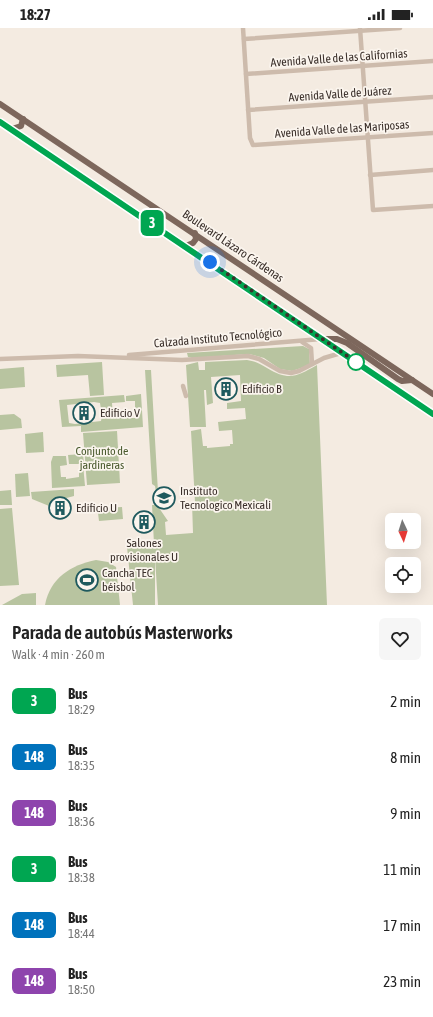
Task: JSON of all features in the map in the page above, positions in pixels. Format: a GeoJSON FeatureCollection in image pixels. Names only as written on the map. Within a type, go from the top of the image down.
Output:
{"type":"FeatureCollection","features":[{"type":"Feature","properties":{"kind":"main road","name":"Boulevard Lázaro Cárdenas"},"geometry":{"type":"LineString","coordinates":[[0,104],[195,233],[433,394]]}},
{"type":"Feature","properties":{"kind":"main road"},"geometry":{"type":"LineString","coordinates":[[12,129],[21,126],[23,119]]}},
{"type":"Feature","properties":{"kind":"main road"},"geometry":{"type":"LineString","coordinates":[[0,122],[433,414]]}},
{"type":"Feature","properties":{"kind":"main road"},"geometry":{"type":"LineString","coordinates":[[186,246],[194,243],[196,239],[195,233]]}},
{"type":"Feature","properties":{"kind":"main road"},"geometry":{"type":"LineString","coordinates":[[321,339],[332,338],[344,341],[398,379],[402,381],[412,380]]}},
{"type":"Feature","properties":{"kind":"street"},"geometry":{"type":"LineString","coordinates":[[243,28],[248,110]]}},
{"type":"Feature","properties":{"kind":"street"},"geometry":{"type":"LineString","coordinates":[[244,39],[360,29],[400,28]]}},
{"type":"Feature","properties":{"kind":"street"},"geometry":{"type":"LineString","coordinates":[[360,29],[373,210],[433,206]]}},
{"type":"Feature","properties":{"kind":"street","name":"Avenida Valle de las Californias"},"geometry":{"type":"LineString","coordinates":[[246,74],[433,61]]}},
{"type":"Feature","properties":{"kind":"street","name":"Avenida Valle de Juárez"},"geometry":{"type":"LineString","coordinates":[[248,110],[433,97]]}},
{"type":"Feature","properties":{"kind":"street","name":"Avenida Valle de las Mariposas"},"geometry":{"type":"LineString","coordinates":[[248,110],[251,142],[253,145],[433,133]]}},
{"type":"Feature","properties":{"kind":"street"},"geometry":{"type":"LineString","coordinates":[[370,175],[433,170]]}},
{"type":"Feature","properties":{"kind":"street","name":"Calzada Instituto Tecnológico"},"geometry":{"type":"LineString","coordinates":[[0,359],[116,356],[321,339]]}},
{"type":"Feature","properties":{"kind":"street"},"geometry":{"type":"LineString","coordinates":[[300,341],[311,348],[312,364]]}},
{"type":"Feature","properties":{"kind":"street"},"geometry":{"type":"LineString","coordinates":[[186,351],[184,356],[187,360]]}},
{"type":"Feature","properties":{"kind":"street","name":"Calzada Instituto Tecnológico"},"geometry":{"type":"LineString","coordinates":[[116,356],[187,360],[251,356],[280,371],[291,373],[341,353]]}},
{"type":"Feature","properties":{"kind":"street"},"geometry":{"type":"LineString","coordinates":[[183,386],[186,396]]}},
{"type":"Feature","properties":{"kind":"green space"},"geometry":{"type":"Polygon","coordinates":[[[303,346],[309,349],[310,365],[292,371],[280,369],[264,358],[249,354],[192,358],[188,357],[187,353],[303,346]]]}},
{"type":"Feature","properties":{"kind":"green space"},"geometry":{"type":"Polygon","coordinates":[[[247,360],[260,364],[281,375],[287,376],[298,375],[317,365],[327,605],[158,605],[155,557],[155,605],[133,605],[127,547],[154,544],[152,505],[157,505],[168,521],[165,522],[166,535],[193,533],[192,502],[195,502],[191,431],[201,429],[203,446],[207,446],[207,448],[230,446],[230,444],[233,444],[232,430],[219,431],[218,422],[246,419],[245,408],[227,409],[227,403],[241,401],[240,375],[211,377],[213,403],[207,405],[206,390],[204,390],[206,427],[190,427],[186,365],[198,362],[199,370],[205,370],[205,362],[247,360]]]}},
{"type":"Feature","properties":{"kind":"green space"},"geometry":{"type":"Polygon","coordinates":[[[102,362],[104,395],[90,396],[88,375],[57,377],[56,365],[102,362]]]}},
{"type":"Feature","properties":{"kind":"green space"},"geometry":{"type":"Polygon","coordinates":[[[24,367],[25,387],[0,389],[0,369],[24,367]]]}},
{"type":"Feature","properties":{"kind":"green space"},"geometry":{"type":"Polygon","coordinates":[[[145,370],[151,370],[158,492],[156,492],[155,486],[152,484],[145,370]]]}},
{"type":"Feature","properties":{"kind":"green space"},"geometry":{"type":"Polygon","coordinates":[[[141,394],[143,427],[81,432],[81,426],[62,427],[59,400],[124,395],[125,402],[112,403],[113,417],[126,416],[127,418],[135,418],[135,401],[126,401],[126,396],[141,394]],[[94,402],[67,405],[69,423],[75,424],[101,421],[102,415],[100,403],[94,402]]]}},
{"type":"Feature","properties":{"kind":"green space"},"geometry":{"type":"Polygon","coordinates":[[[14,414],[21,419],[22,428],[0,430],[0,415],[14,414]]]}},
{"type":"Feature","properties":{"kind":"green space","name":"Conjunto de jardineras"},"geometry":{"type":"Polygon","coordinates":[[[117,431],[120,483],[87,485],[83,433],[117,431]]]}},
{"type":"Feature","properties":{"kind":"green space"},"geometry":{"type":"Polygon","coordinates":[[[43,432],[44,452],[26,453],[25,434],[43,432]]]}},
{"type":"Feature","properties":{"kind":"green space"},"geometry":{"type":"Polygon","coordinates":[[[83,454],[84,464],[69,464],[68,455],[83,454]]]}},
{"type":"Feature","properties":{"kind":"green space"},"geometry":{"type":"Polygon","coordinates":[[[53,456],[66,456],[67,465],[60,466],[61,477],[66,477],[66,479],[79,477],[79,465],[83,464],[85,486],[52,488],[51,462],[53,456]]]}},
{"type":"Feature","properties":{"kind":"green space"},"geometry":{"type":"Polygon","coordinates":[[[28,473],[30,496],[16,497],[15,474],[28,473]]]}},
{"type":"Feature","properties":{"kind":"green space"},"geometry":{"type":"Polygon","coordinates":[[[74,489],[74,496],[59,500],[54,508],[32,499],[31,492],[74,489]]]}},
{"type":"Feature","properties":{"kind":"green space"},"geometry":{"type":"Polygon","coordinates":[[[11,490],[12,505],[0,505],[0,491],[11,490]]]}},
{"type":"Feature","properties":{"kind":"green space"},"geometry":{"type":"Polygon","coordinates":[[[122,507],[123,519],[99,521],[98,513],[103,513],[103,508],[122,507]]]}},
{"type":"Feature","properties":{"kind":"green space"},"geometry":{"type":"Polygon","coordinates":[[[12,508],[19,585],[0,586],[0,509],[12,508]]]}},
{"type":"Feature","properties":{"kind":"green space","name":"Cancha TEC béisbol"},"geometry":{"type":"Polygon","coordinates":[[[96,560],[108,562],[116,567],[120,605],[45,605],[52,587],[63,574],[78,565],[96,560]]]}},
{"type":"Feature","properties":{"kind":"green space"},"geometry":{"type":"Polygon","coordinates":[[[36,593],[36,605],[2,605],[22,594],[36,593]]]}},
{"type":"Feature","properties":{"kind":"bus line","name":"3"},"geometry":{"type":"LineString","coordinates":[[0,122],[210,262],[341,353],[433,414]]}},
{"type":"Feature","properties":{"kind":"place","name":"Edificio B"},"geometry":{"type":"Point","coordinates":[226,389]}},
{"type":"Feature","properties":{"kind":"place","name":"Edificio V"},"geometry":{"type":"Point","coordinates":[84,413]}},
{"type":"Feature","properties":{"kind":"place","name":"Instituto Tecnologico Mexicali"},"geometry":{"type":"Point","coordinates":[164,498]}},
{"type":"Feature","properties":{"kind":"place","name":"Edificio U"},"geometry":{"type":"Point","coordinates":[60,508]}},
{"type":"Feature","properties":{"kind":"place","name":"Salones provisionales U"},"geometry":{"type":"Point","coordinates":[144,522]}},
{"type":"Feature","properties":{"kind":"place","name":"Cancha TEC béisbol"},"geometry":{"type":"Point","coordinates":[87,580]}},
{"type":"Feature","properties":{"kind":"route"},"geometry":{"type":"LineString","coordinates":[[210,262],[356,362]]}}]}
